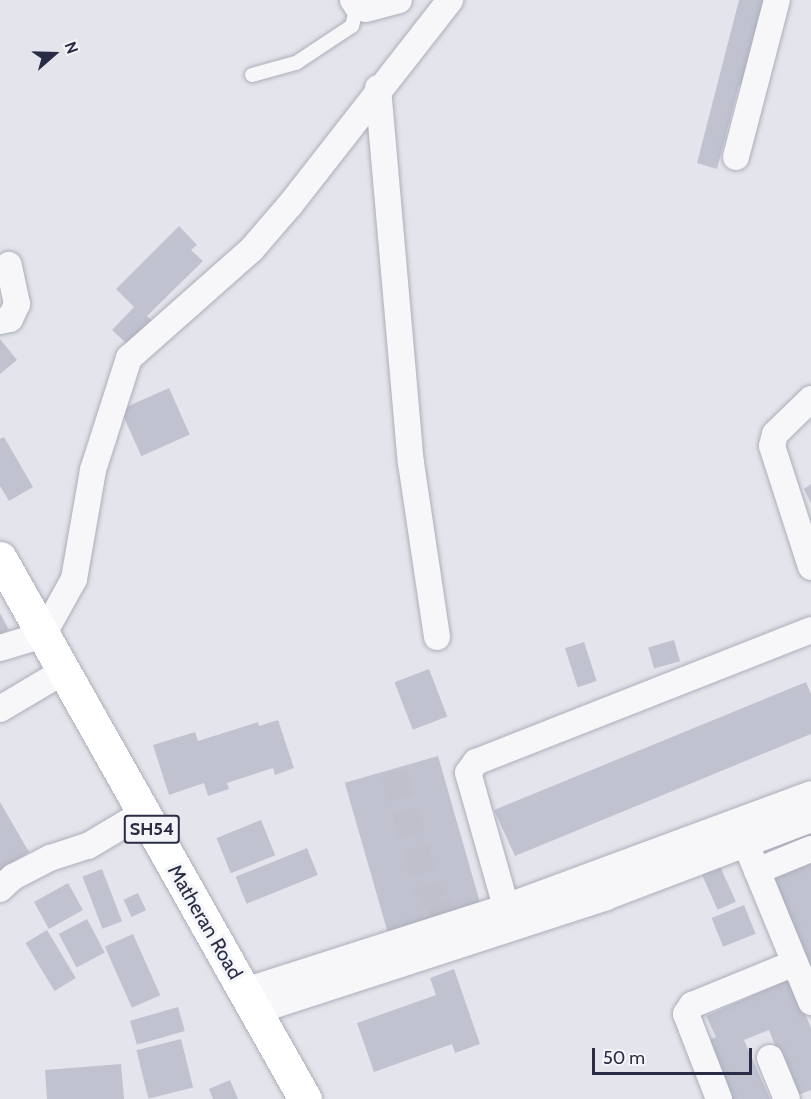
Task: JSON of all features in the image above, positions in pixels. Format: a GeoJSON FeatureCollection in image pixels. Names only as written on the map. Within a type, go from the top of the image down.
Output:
{"type":"FeatureCollection","features":[{"type":"Feature","properties":{"kind":"main road","name":"Matheran Road"},"geometry":{"type":"LineString","coordinates":[[0,558],[304,1099]]}},
{"type":"Feature","properties":{"kind":"street"},"geometry":{"type":"LineString","coordinates":[[355,3],[378,7],[399,0]]}},
{"type":"Feature","properties":{"kind":"street"},"geometry":{"type":"LineString","coordinates":[[0,648],[43,634],[74,579],[93,470],[129,358],[252,249],[290,205],[378,88],[450,0]]}},
{"type":"Feature","properties":{"kind":"street"},"geometry":{"type":"LineString","coordinates":[[736,157],[777,0]]}},
{"type":"Feature","properties":{"kind":"street"},"geometry":{"type":"LineString","coordinates":[[378,88],[411,464],[437,638]]}},
{"type":"Feature","properties":{"kind":"street"},"geometry":{"type":"LineString","coordinates":[[0,321],[10,319],[17,304],[9,265]]}},
{"type":"Feature","properties":{"kind":"street"},"geometry":{"type":"LineString","coordinates":[[811,399],[775,434],[772,446],[811,567]]}},
{"type":"Feature","properties":{"kind":"street"},"geometry":{"type":"LineString","coordinates":[[509,917],[468,773],[476,762],[811,630]]}},
{"type":"Feature","properties":{"kind":"street"},"geometry":{"type":"LineString","coordinates":[[0,709],[64,671]]}},
{"type":"Feature","properties":{"kind":"street"},"geometry":{"type":"LineString","coordinates":[[250,1001],[436,924],[509,917],[811,794]]}},
{"type":"Feature","properties":{"kind":"street"},"geometry":{"type":"LineString","coordinates":[[0,889],[13,877],[50,858],[88,846],[143,813]]}},
{"type":"Feature","properties":{"kind":"street"},"geometry":{"type":"LineString","coordinates":[[250,1001],[509,917],[746,844],[811,819]]}},
{"type":"Feature","properties":{"kind":"street"},"geometry":{"type":"LineString","coordinates":[[746,844],[811,1002]]}},
{"type":"Feature","properties":{"kind":"street"},"geometry":{"type":"LineString","coordinates":[[757,871],[811,849]]}},
{"type":"Feature","properties":{"kind":"street"},"geometry":{"type":"LineString","coordinates":[[719,1099],[686,1014],[692,1005],[795,963]]}},
{"type":"Feature","properties":{"kind":"street"},"geometry":{"type":"LineString","coordinates":[[770,1058],[787,1099]]}},
{"type":"Feature","properties":{"kind":"lane"},"geometry":{"type":"LineString","coordinates":[[252,75],[296,63],[352,26],[355,3]]}},
{"type":"Feature","properties":{"kind":"building"},"geometry":{"type":"Polygon","coordinates":[[[739,0],[769,0],[747,87],[739,85],[717,169],[697,163],[739,0]]]}},
{"type":"Feature","properties":{"kind":"building"},"geometry":{"type":"Polygon","coordinates":[[[179,226],[197,245],[191,250],[203,261],[147,316],[153,322],[129,346],[112,330],[134,307],[116,289],[179,226]]]}},
{"type":"Feature","properties":{"kind":"building"},"geometry":{"type":"Polygon","coordinates":[[[0,339],[17,360],[0,374],[0,339]]]}},
{"type":"Feature","properties":{"kind":"building"},"geometry":{"type":"Polygon","coordinates":[[[169,388],[190,435],[141,456],[121,410],[169,388]]]}},
{"type":"Feature","properties":{"kind":"building"},"geometry":{"type":"Polygon","coordinates":[[[4,437],[33,487],[9,501],[0,486],[0,439],[4,437]]]}},
{"type":"Feature","properties":{"kind":"building"},"geometry":{"type":"Polygon","coordinates":[[[811,484],[811,503],[804,489],[811,484]]]}},
{"type":"Feature","properties":{"kind":"building"},"geometry":{"type":"Polygon","coordinates":[[[0,613],[9,630],[0,635],[0,613]]]}},
{"type":"Feature","properties":{"kind":"building"},"geometry":{"type":"Polygon","coordinates":[[[674,640],[680,661],[654,669],[648,647],[674,640]]]}},
{"type":"Feature","properties":{"kind":"building"},"geometry":{"type":"Polygon","coordinates":[[[584,642],[597,681],[578,687],[565,648],[584,642]]]}},
{"type":"Feature","properties":{"kind":"building"},"geometry":{"type":"Polygon","coordinates":[[[429,669],[447,717],[413,730],[394,682],[429,669]]]}},
{"type":"Feature","properties":{"kind":"building"},"geometry":{"type":"Polygon","coordinates":[[[806,682],[811,694],[811,734],[515,856],[494,810],[806,682]]]}},
{"type":"Feature","properties":{"kind":"building"},"geometry":{"type":"Polygon","coordinates":[[[278,720],[294,768],[275,775],[273,768],[227,783],[229,789],[208,796],[204,783],[169,795],[153,745],[195,732],[198,741],[258,722],[259,726],[278,720]]]}},
{"type":"Feature","properties":{"kind":"building"},"geometry":{"type":"Polygon","coordinates":[[[438,756],[481,905],[387,932],[345,783],[438,756]]]}},
{"type":"Feature","properties":{"kind":"building"},"geometry":{"type":"Polygon","coordinates":[[[0,802],[29,852],[0,870],[0,802]]]}},
{"type":"Feature","properties":{"kind":"building"},"geometry":{"type":"Polygon","coordinates":[[[261,820],[275,855],[231,873],[216,838],[261,820]]]}},
{"type":"Feature","properties":{"kind":"building"},"geometry":{"type":"Polygon","coordinates":[[[307,848],[318,875],[246,904],[236,877],[307,848]]]}},
{"type":"Feature","properties":{"kind":"building"},"geometry":{"type":"Polygon","coordinates":[[[811,859],[811,981],[768,876],[811,859]]]}},
{"type":"Feature","properties":{"kind":"building"},"geometry":{"type":"Polygon","coordinates":[[[720,866],[736,902],[718,910],[702,874],[720,866]]]}},
{"type":"Feature","properties":{"kind":"building"},"geometry":{"type":"Polygon","coordinates":[[[102,869],[122,921],[102,929],[82,877],[102,869]]]}},
{"type":"Feature","properties":{"kind":"building"},"geometry":{"type":"Polygon","coordinates":[[[68,883],[83,910],[49,929],[34,902],[68,883]]]}},
{"type":"Feature","properties":{"kind":"building"},"geometry":{"type":"Polygon","coordinates":[[[138,893],[146,910],[132,917],[123,900],[138,893]]]}},
{"type":"Feature","properties":{"kind":"building"},"geometry":{"type":"Polygon","coordinates":[[[744,905],[756,934],[723,947],[712,918],[744,905]]]}},
{"type":"Feature","properties":{"kind":"building"},"geometry":{"type":"Polygon","coordinates":[[[87,919],[105,953],[77,968],[59,934],[87,919]]]}},
{"type":"Feature","properties":{"kind":"building"},"geometry":{"type":"Polygon","coordinates":[[[47,930],[76,978],[54,991],[26,943],[47,930]]]}},
{"type":"Feature","properties":{"kind":"building"},"geometry":{"type":"Polygon","coordinates":[[[133,934],[160,995],[132,1008],[105,947],[133,934]]]}},
{"type":"Feature","properties":{"kind":"building"},"geometry":{"type":"Polygon","coordinates":[[[454,969],[480,1044],[455,1053],[452,1044],[374,1072],[357,1023],[436,995],[430,978],[454,969]]]}},
{"type":"Feature","properties":{"kind":"building"},"geometry":{"type":"Polygon","coordinates":[[[790,979],[811,1028],[811,1090],[795,1096],[769,1030],[744,1040],[770,1099],[729,1099],[707,1041],[716,1037],[706,1016],[790,979]]]}},
{"type":"Feature","properties":{"kind":"building"},"geometry":{"type":"Polygon","coordinates":[[[178,1007],[185,1031],[137,1045],[130,1021],[178,1007]]]}},
{"type":"Feature","properties":{"kind":"building"},"geometry":{"type":"Polygon","coordinates":[[[181,1039],[193,1088],[148,1099],[136,1050],[181,1039]]]}},
{"type":"Feature","properties":{"kind":"building"},"geometry":{"type":"Polygon","coordinates":[[[121,1064],[124,1099],[47,1099],[45,1070],[121,1064]]]}},
{"type":"Feature","properties":{"kind":"building"},"geometry":{"type":"Polygon","coordinates":[[[230,1080],[238,1099],[213,1099],[209,1089],[230,1080]]]}},
{"type":"Feature","properties":{"kind":"tunnel"},"geometry":{"type":"LineString","coordinates":[[394,773],[428,893],[439,902],[443,916]]}}]}
